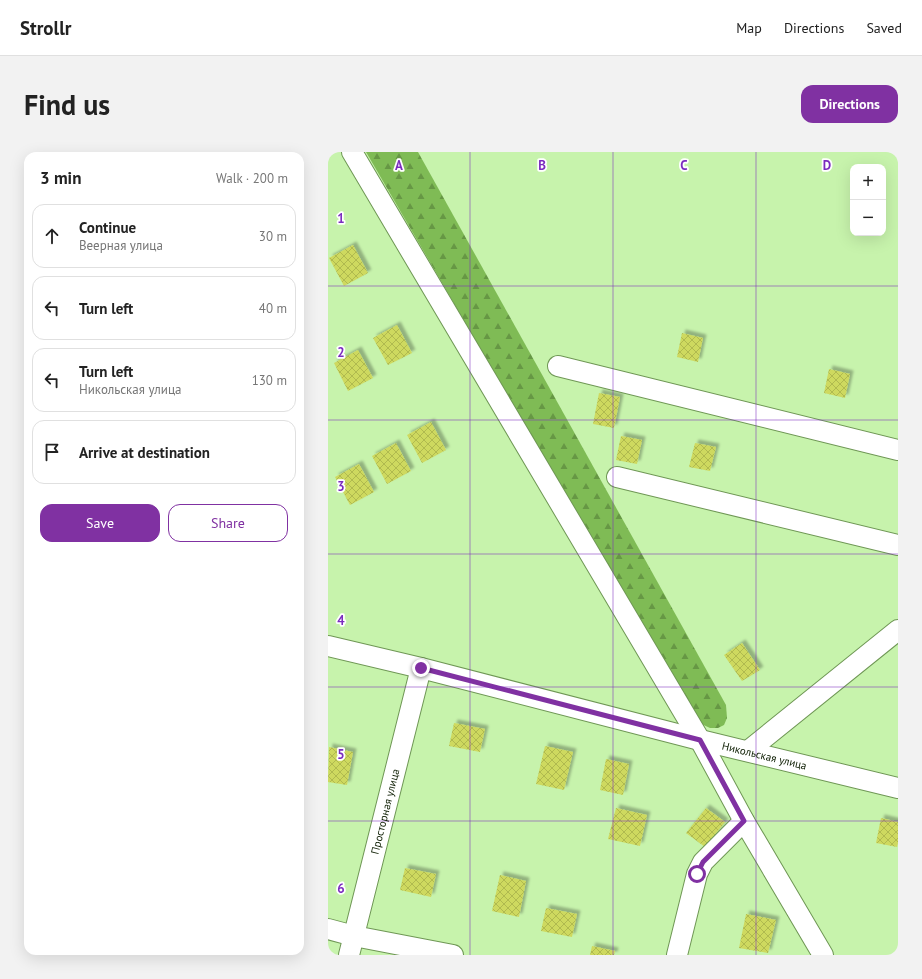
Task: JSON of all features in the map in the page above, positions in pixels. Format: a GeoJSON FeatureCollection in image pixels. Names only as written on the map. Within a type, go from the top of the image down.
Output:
{"type":"FeatureCollection","features":[{"type":"Feature","properties":{"kind":"street"},"geometry":{"type":"LineString","coordinates":[[352,152],[700,740],[744,821],[823,955]]}},
{"type":"Feature","properties":{"kind":"street"},"geometry":{"type":"LineString","coordinates":[[558,366],[898,450]]}},
{"type":"Feature","properties":{"kind":"street"},"geometry":{"type":"LineString","coordinates":[[617,477],[898,545]]}},
{"type":"Feature","properties":{"kind":"street"},"geometry":{"type":"LineString","coordinates":[[748,752],[898,630]]}},
{"type":"Feature","properties":{"kind":"street","name":"Никольская улица"},"geometry":{"type":"LineString","coordinates":[[328,646],[421,668],[748,752],[898,788]]}},
{"type":"Feature","properties":{"kind":"street","name":"Просторная улица"},"geometry":{"type":"LineString","coordinates":[[351,946],[421,668]]}},
{"type":"Feature","properties":{"kind":"street"},"geometry":{"type":"LineString","coordinates":[[677,955],[697,874],[703,862],[744,821]]}},
{"type":"Feature","properties":{"kind":"street"},"geometry":{"type":"LineString","coordinates":[[328,929],[351,946],[453,955]]}},
{"type":"Feature","properties":{"kind":"green space"},"geometry":{"type":"Polygon","coordinates":[[[366,152],[418,152],[726,705],[727,718],[724,725],[718,728],[710,728],[697,722],[366,152]]]}},
{"type":"Feature","properties":{"kind":"building"},"geometry":{"type":"Polygon","coordinates":[[[353,245],[368,273],[344,286],[329,258],[353,245]]]}},
{"type":"Feature","properties":{"kind":"building"},"geometry":{"type":"Polygon","coordinates":[[[397,325],[412,353],[388,365],[373,338],[397,325]]]}},
{"type":"Feature","properties":{"kind":"building"},"geometry":{"type":"Polygon","coordinates":[[[682,333],[703,338],[698,362],[677,357],[682,333]]]}},
{"type":"Feature","properties":{"kind":"building"},"geometry":{"type":"Polygon","coordinates":[[[358,350],[373,378],[348,391],[334,363],[358,350]]]}},
{"type":"Feature","properties":{"kind":"building"},"geometry":{"type":"Polygon","coordinates":[[[829,369],[850,374],[845,398],[824,393],[829,369]]]}},
{"type":"Feature","properties":{"kind":"building"},"geometry":{"type":"Polygon","coordinates":[[[599,393],[620,397],[614,428],[593,424],[599,393]]]}},
{"type":"Feature","properties":{"kind":"building"},"geometry":{"type":"Polygon","coordinates":[[[431,422],[446,450],[422,463],[407,435],[431,422]]]}},
{"type":"Feature","properties":{"kind":"building"},"geometry":{"type":"Polygon","coordinates":[[[621,436],[642,440],[637,464],[616,460],[621,436]]]}},
{"type":"Feature","properties":{"kind":"building"},"geometry":{"type":"Polygon","coordinates":[[[396,443],[411,471],[387,484],[372,456],[396,443]]]}},
{"type":"Feature","properties":{"kind":"building"},"geometry":{"type":"Polygon","coordinates":[[[695,443],[716,447],[710,471],[689,467],[695,443]]]}},
{"type":"Feature","properties":{"kind":"building"},"geometry":{"type":"Polygon","coordinates":[[[359,464],[374,492],[350,505],[335,477],[359,464]]]}},
{"type":"Feature","properties":{"kind":"building"},"geometry":{"type":"Polygon","coordinates":[[[742,643],[760,670],[742,681],[724,655],[742,643]]]}},
{"type":"Feature","properties":{"kind":"building"},"geometry":{"type":"Polygon","coordinates":[[[454,723],[485,729],[480,752],[449,746],[454,723]]]}},
{"type":"Feature","properties":{"kind":"building"},"geometry":{"type":"Polygon","coordinates":[[[545,746],[573,752],[564,790],[536,784],[545,746]]]}},
{"type":"Feature","properties":{"kind":"building"},"geometry":{"type":"Polygon","coordinates":[[[329,747],[353,752],[347,785],[328,782],[329,747]]]}},
{"type":"Feature","properties":{"kind":"building"},"geometry":{"type":"Polygon","coordinates":[[[606,759],[629,764],[623,795],[600,790],[606,759]]]}},
{"type":"Feature","properties":{"kind":"building"},"geometry":{"type":"Polygon","coordinates":[[[616,808],[647,815],[640,846],[608,839],[616,808]]]}},
{"type":"Feature","properties":{"kind":"building"},"geometry":{"type":"Polygon","coordinates":[[[706,808],[725,822],[705,847],[686,833],[706,808]]]}},
{"type":"Feature","properties":{"kind":"building"},"geometry":{"type":"Polygon","coordinates":[[[881,818],[898,822],[897,847],[876,843],[881,818]]]}},
{"type":"Feature","properties":{"kind":"building"},"geometry":{"type":"Polygon","coordinates":[[[405,868],[436,874],[431,897],[400,890],[405,868]]]}},
{"type":"Feature","properties":{"kind":"building"},"geometry":{"type":"Polygon","coordinates":[[[500,875],[526,881],[519,917],[492,911],[500,875]]]}},
{"type":"Feature","properties":{"kind":"building"},"geometry":{"type":"Polygon","coordinates":[[[546,908],[577,914],[572,937],[541,931],[546,908]]]}},
{"type":"Feature","properties":{"kind":"building"},"geometry":{"type":"Polygon","coordinates":[[[746,914],[776,920],[768,953],[739,948],[746,914]]]}},
{"type":"Feature","properties":{"kind":"building"},"geometry":{"type":"Polygon","coordinates":[[[592,946],[615,951],[614,955],[590,955],[592,946]]]}},
{"type":"Feature","properties":{"kind":"route"},"geometry":{"type":"LineString","coordinates":[[421,668],[700,740],[744,821],[703,862],[697,874]]}}]}
